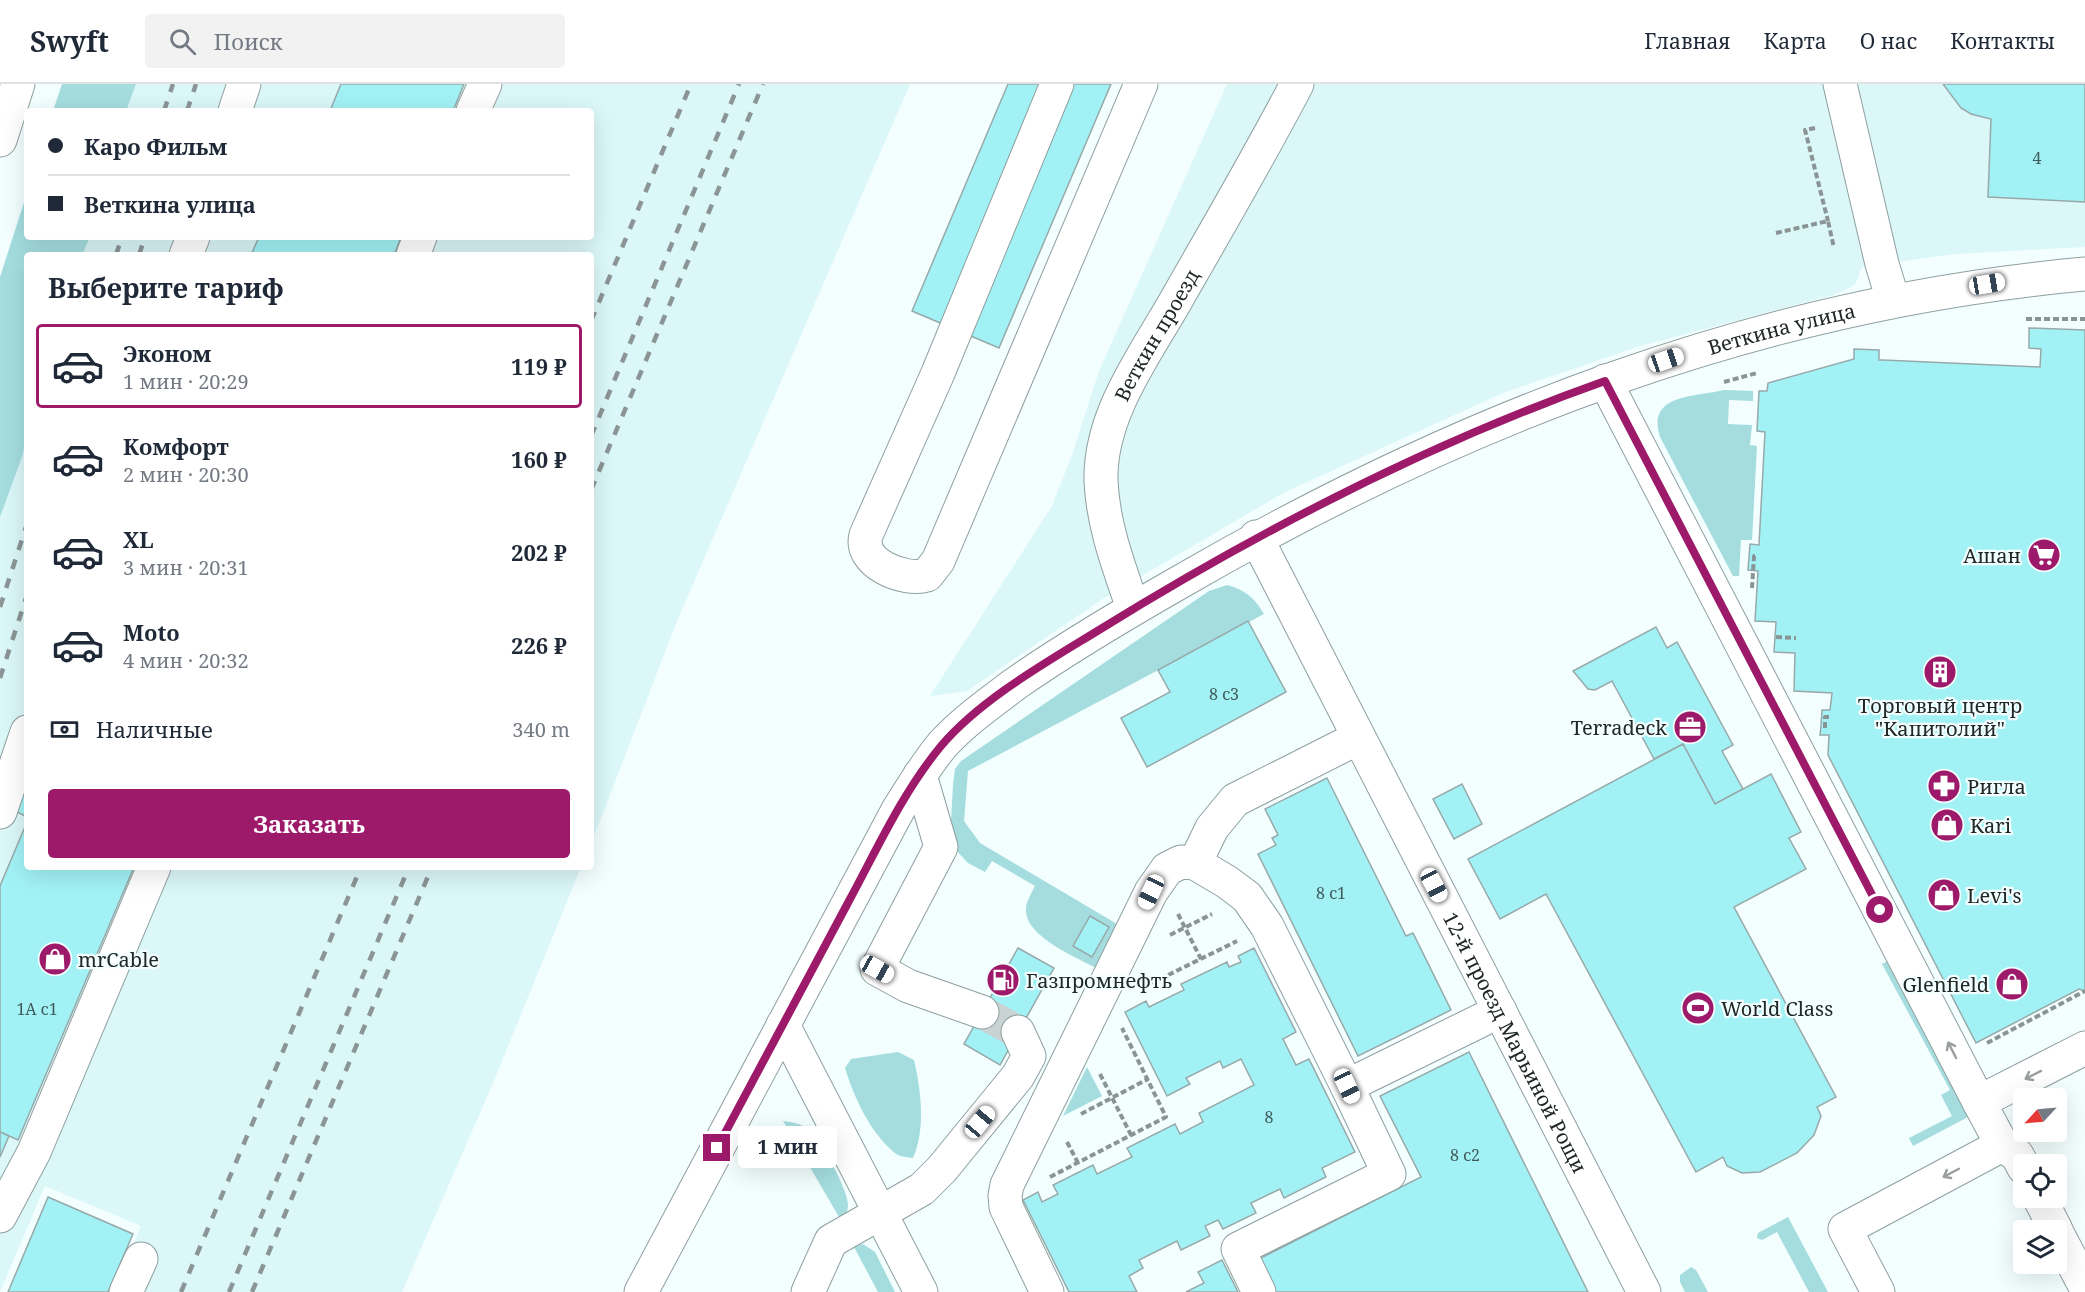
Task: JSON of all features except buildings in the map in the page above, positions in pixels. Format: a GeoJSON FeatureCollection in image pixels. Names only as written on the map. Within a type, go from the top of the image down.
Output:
{"type":"FeatureCollection","features":[{"type":"Feature","properties":{"kind":"street"},"geometry":{"type":"LineString","coordinates":[[0,140],[18,84]]}},
{"type":"Feature","properties":{"kind":"street"},"geometry":{"type":"LineString","coordinates":[[236,108],[244,84]]}},
{"type":"Feature","properties":{"kind":"street"},"geometry":{"type":"LineString","coordinates":[[474,108],[484,84]]}},
{"type":"Feature","properties":{"kind":"street"},"geometry":{"type":"LineString","coordinates":[[1057,84],[938,373],[866,535],[865,549],[871,559],[908,576],[927,574],[938,561],[1141,84]]}},
{"type":"Feature","properties":{"kind":"street","name":"Веткин проезд"},"geometry":{"type":"LineString","coordinates":[[1133,608],[1114,554],[1104,510],[1101,479],[1107,434],[1120,401],[1148,347],[1297,84]]}},
{"type":"Feature","properties":{"kind":"street"},"geometry":{"type":"LineString","coordinates":[[1840,84],[1893,300]]}},
{"type":"Feature","properties":{"kind":"street","name":"Веткина улица"},"geometry":{"type":"LineString","coordinates":[[641,1292],[898,810],[920,775],[942,745],[974,714],[1049,660],[1133,608],[1322,502],[1517,413],[1686,353],[1799,321],[1893,300],[2005,281],[2085,274]]}},
{"type":"Feature","properties":{"kind":"street"},"geometry":{"type":"LineString","coordinates":[[1605,381],[1979,1102],[2013,1157],[1845,1229],[1878,1292]]}},
{"type":"Feature","properties":{"kind":"street","name":"12-й проезд Марьиной Рощи"},"geometry":{"type":"LineString","coordinates":[[1256,537],[1644,1292]]}},
{"type":"Feature","properties":{"kind":"street"},"geometry":{"type":"LineString","coordinates":[[1195,864],[1212,828],[1235,800],[1358,738]]}},
{"type":"Feature","properties":{"kind":"street"},"geometry":{"type":"LineString","coordinates":[[0,812],[24,741]]}},
{"type":"Feature","properties":{"kind":"street"},"geometry":{"type":"LineString","coordinates":[[920,775],[941,847],[877,969],[908,986],[982,1012]]}},
{"type":"Feature","properties":{"kind":"street"},"geometry":{"type":"LineString","coordinates":[[1047,1292],[1011,1218],[1005,1200],[1007,1185],[1159,878],[1167,869],[1181,862],[1195,864],[1227,882],[1246,897],[1267,926],[1389,1174],[1238,1249],[1259,1292]]}},
{"type":"Feature","properties":{"kind":"street"},"geometry":{"type":"LineString","coordinates":[[0,1216],[34,1152],[153,870]]}},
{"type":"Feature","properties":{"kind":"street"},"geometry":{"type":"LineString","coordinates":[[1347,1086],[1500,1011]]}},
{"type":"Feature","properties":{"kind":"street"},"geometry":{"type":"LineString","coordinates":[[783,1025],[921,1292]]}},
{"type":"Feature","properties":{"kind":"street"},"geometry":{"type":"LineString","coordinates":[[808,1292],[831,1242],[922,1189],[942,1169],[1018,1076],[1029,1056],[1018,1032]]}},
{"type":"Feature","properties":{"kind":"street"},"geometry":{"type":"LineString","coordinates":[[1979,1102],[2085,1048]]}},
{"type":"Feature","properties":{"kind":"street"},"geometry":{"type":"LineString","coordinates":[[2067,1252],[2085,1286],[2073,1292]]}},
{"type":"Feature","properties":{"kind":"street"},"geometry":{"type":"LineString","coordinates":[[126,1292],[141,1259]]}},
{"type":"Feature","properties":{"kind":"path"},"geometry":{"type":"LineString","coordinates":[[1776,233],[1828,221],[1834,248]]}},
{"type":"Feature","properties":{"kind":"path"},"geometry":{"type":"LineString","coordinates":[[2016,320],[2085,318]]}},
{"type":"Feature","properties":{"kind":"path"},"geometry":{"type":"LineString","coordinates":[[1716,385],[1760,372]]}},
{"type":"Feature","properties":{"kind":"path"},"geometry":{"type":"LineString","coordinates":[[1753,570],[1754,556],[1758,556]]}},
{"type":"Feature","properties":{"kind":"path"},"geometry":{"type":"LineString","coordinates":[[1782,637],[1796,638]]}},
{"type":"Feature","properties":{"kind":"path"},"geometry":{"type":"LineString","coordinates":[[1825,726],[1826,717],[1830,717]]}},
{"type":"Feature","properties":{"kind":"path"},"geometry":{"type":"LineString","coordinates":[[1165,938],[1246,897]]}},
{"type":"Feature","properties":{"kind":"path"},"geometry":{"type":"LineString","coordinates":[[1141,989],[1267,926]]}},
{"type":"Feature","properties":{"kind":"path"},"geometry":{"type":"LineString","coordinates":[[1957,1059],[2085,992]]}},
{"type":"Feature","properties":{"kind":"path"},"geometry":{"type":"LineString","coordinates":[[1005,1200],[1166,1117],[1119,1023]]}},
{"type":"Feature","properties":{"kind":"path"},"geometry":{"type":"LineString","coordinates":[[1081,1038],[1131,1135]]}},
{"type":"Feature","properties":{"kind":"path"},"geometry":{"type":"LineString","coordinates":[[1080,1114],[1148,1079]]}},
{"type":"Feature","properties":{"kind":"shaded area"},"geometry":{"type":"Polygon","coordinates":[[[62,84],[136,84],[127,108],[54,108],[62,84]]]}},
{"type":"Feature","properties":{"kind":"shaded area"},"geometry":{"type":"Polygon","coordinates":[[[107,84],[910,84],[677,621],[594,836],[594,252],[52,252],[56,240],[594,240],[594,108],[99,108],[107,84]]]}},
{"type":"Feature","properties":{"kind":"shaded area"},"geometry":{"type":"Polygon","coordinates":[[[1227,84],[2085,84],[2085,247],[1954,254],[1862,267],[1855,285],[1833,295],[1640,346],[1503,393],[1283,493],[1101,600],[967,691],[930,696],[1052,506],[1072,455],[1099,371],[1227,84]]]}},
{"type":"Feature","properties":{"kind":"shaded area"},"geometry":{"type":"Polygon","coordinates":[[[24,202],[24,240],[89,240],[83,252],[24,252],[24,448],[0,517],[0,277],[24,202]]]}},
{"type":"Feature","properties":{"kind":"shaded area"},"geometry":{"type":"Polygon","coordinates":[[[24,339],[24,870],[580,870],[493,1083],[402,1292],[114,1292],[141,1226],[45,1186],[0,1292],[0,414],[24,339]]]}},
{"type":"Feature","properties":{"kind":"shaded area"},"geometry":{"type":"Polygon","coordinates":[[[1724,390],[1753,391],[1753,401],[1729,400],[1728,424],[1752,425],[1750,445],[1757,446],[1752,540],[1741,540],[1739,576],[1733,576],[1660,437],[1658,423],[1660,412],[1677,400],[1724,390]]]}},
{"type":"Feature","properties":{"kind":"shaded area"},"geometry":{"type":"Polygon","coordinates":[[[1227,585],[1248,595],[1264,614],[968,771],[964,821],[980,843],[1117,924],[1098,969],[1055,946],[1035,930],[1029,921],[1026,909],[1035,886],[992,861],[985,872],[968,863],[955,849],[951,821],[955,769],[961,761],[1209,591],[1227,585]]]}},
{"type":"Feature","properties":{"kind":"shaded area"},"geometry":{"type":"Polygon","coordinates":[[[1888,961],[1970,1116],[1913,1146],[1909,1138],[1952,1116],[1941,1095],[1950,1090],[1882,964],[1888,961]]]}},
{"type":"Feature","properties":{"kind":"shaded area"},"geometry":{"type":"Polygon","coordinates":[[[898,1052],[914,1060],[919,1084],[920,1135],[913,1158],[897,1154],[878,1135],[858,1102],[845,1068],[851,1059],[898,1052]]]}},
{"type":"Feature","properties":{"kind":"shaded area"},"geometry":{"type":"Polygon","coordinates":[[[1087,1067],[1102,1096],[1063,1116],[1087,1067]]]}},
{"type":"Feature","properties":{"kind":"shaded area"},"geometry":{"type":"Polygon","coordinates":[[[783,1121],[806,1128],[814,1135],[827,1154],[847,1198],[847,1210],[842,1222],[783,1121]]]}},
{"type":"Feature","properties":{"kind":"shaded area"},"geometry":{"type":"Polygon","coordinates":[[[1788,1217],[1828,1292],[1809,1292],[1777,1232],[1762,1240],[1757,1238],[1758,1233],[1788,1217]]]}},
{"type":"Feature","properties":{"kind":"shaded area"},"geometry":{"type":"Polygon","coordinates":[[[863,1244],[875,1252],[895,1292],[878,1292],[854,1247],[863,1244]]]}},
{"type":"Feature","properties":{"kind":"shaded area"},"geometry":{"type":"Polygon","coordinates":[[[1691,1267],[1696,1270],[1708,1292],[1685,1292],[1680,1282],[1680,1275],[1691,1267]]]}},
{"type":"Feature","properties":{"kind":"tunnel"},"geometry":{"type":"LineString","coordinates":[[982,1012],[1018,1032]]}},
{"type":"Feature","properties":{"kind":"railway"},"geometry":{"type":"LineString","coordinates":[[165,108],[173,84]]}},
{"type":"Feature","properties":{"kind":"railway"},"geometry":{"type":"LineString","coordinates":[[188,108],[196,84]]}},
{"type":"Feature","properties":{"kind":"railway"},"geometry":{"type":"LineString","coordinates":[[594,314],[691,84]]}},
{"type":"Feature","properties":{"kind":"railway"},"geometry":{"type":"LineString","coordinates":[[594,429],[739,84]]}},
{"type":"Feature","properties":{"kind":"railway"},"geometry":{"type":"LineString","coordinates":[[594,483],[763,84]]}},
{"type":"Feature","properties":{"kind":"railway"},"geometry":{"type":"LineString","coordinates":[[117,252],[121,240]]}},
{"type":"Feature","properties":{"kind":"railway"},"geometry":{"type":"LineString","coordinates":[[140,252],[144,240]]}},
{"type":"Feature","properties":{"kind":"railway"},"geometry":{"type":"LineString","coordinates":[[0,607],[24,533]]}},
{"type":"Feature","properties":{"kind":"railway"},"geometry":{"type":"LineString","coordinates":[[0,678],[24,604]]}},
{"type":"Feature","properties":{"kind":"railway"},"geometry":{"type":"LineString","coordinates":[[181,1292],[360,870]]}},
{"type":"Feature","properties":{"kind":"railway"},"geometry":{"type":"LineString","coordinates":[[229,1292],[408,870]]}},
{"type":"Feature","properties":{"kind":"railway"},"geometry":{"type":"LineString","coordinates":[[252,1292],[431,870]]}},
{"type":"Feature","properties":{"kind":"place","name":"Ашан"},"geometry":{"type":"Point","coordinates":[2044,555]}},
{"type":"Feature","properties":{"kind":"place","name":"Торговый центр \"Капитолий\""},"geometry":{"type":"Point","coordinates":[1940,672]}},
{"type":"Feature","properties":{"kind":"place","name":"Terradeck"},"geometry":{"type":"Point","coordinates":[1690,727]}},
{"type":"Feature","properties":{"kind":"place","name":"Ригла"},"geometry":{"type":"Point","coordinates":[1944,786]}},
{"type":"Feature","properties":{"kind":"place","name":"Kari"},"geometry":{"type":"Point","coordinates":[1947,825]}},
{"type":"Feature","properties":{"kind":"place","name":"Levi's"},"geometry":{"type":"Point","coordinates":[1944,895]}},
{"type":"Feature","properties":{"kind":"place","name":"mrCable"},"geometry":{"type":"Point","coordinates":[55,959]}},
{"type":"Feature","properties":{"kind":"place","name":"Газпромнефть"},"geometry":{"type":"Point","coordinates":[1003,980]}},
{"type":"Feature","properties":{"kind":"place","name":"Glenfield"},"geometry":{"type":"Point","coordinates":[2012,984]}},
{"type":"Feature","properties":{"kind":"place","name":"World Class"},"geometry":{"type":"Point","coordinates":[1698,1008]}},
{"type":"Feature","properties":{"kind":"route"},"geometry":{"type":"LineString","coordinates":[[717,1148],[898,810],[942,745],[974,714],[1049,660],[1133,608],[1322,502],[1517,413],[1605,381],[1880,910]]}}]}
